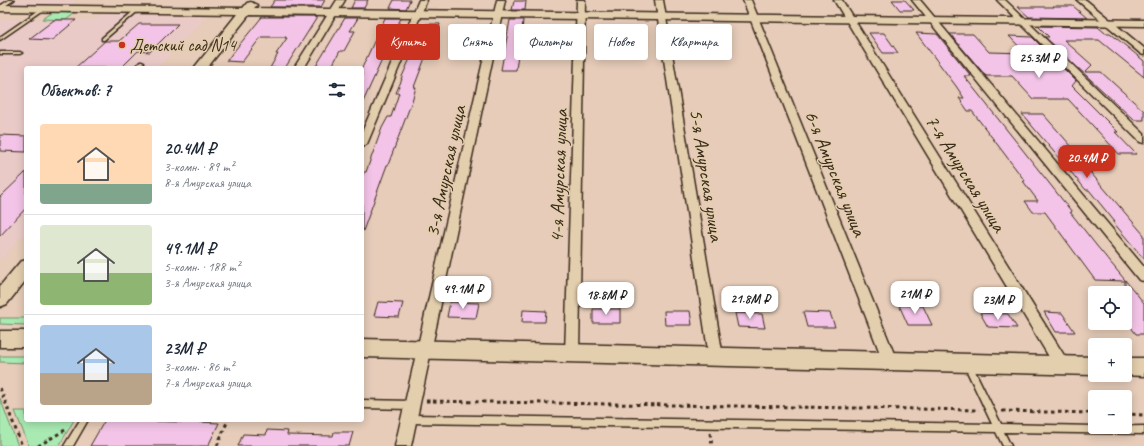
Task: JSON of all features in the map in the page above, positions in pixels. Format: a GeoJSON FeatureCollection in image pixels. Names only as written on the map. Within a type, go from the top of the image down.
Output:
{"type":"FeatureCollection","features":[{"type":"Feature","properties":{"kind":"street"},"geometry":{"type":"LineString","coordinates":[[202,66],[255,0]]}},
{"type":"Feature","properties":{"kind":"street"},"geometry":{"type":"LineString","coordinates":[[300,66],[341,0]]}},
{"type":"Feature","properties":{"kind":"street"},"geometry":{"type":"LineString","coordinates":[[364,139],[423,0]]}},
{"type":"Feature","properties":{"kind":"street","name":"3-я Амурская улица"},"geometry":{"type":"LineString","coordinates":[[403,446],[415,409],[425,349],[501,0]]}},
{"type":"Feature","properties":{"kind":"street","name":"4-я Амурская улица"},"geometry":{"type":"LineString","coordinates":[[572,353],[581,0]]}},
{"type":"Feature","properties":{"kind":"street","name":"5-я Амурская улица"},"geometry":{"type":"LineString","coordinates":[[660,0],[716,357]]}},
{"type":"Feature","properties":{"kind":"street","name":"6-я Амурская улица"},"geometry":{"type":"LineString","coordinates":[[747,0],[890,361]]}},
{"type":"Feature","properties":{"kind":"street","name":"7-я Амурская улица"},"geometry":{"type":"LineString","coordinates":[[838,0],[1062,365]]}},
{"type":"Feature","properties":{"kind":"street"},"geometry":{"type":"LineString","coordinates":[[916,0],[1144,276]]}},
{"type":"Feature","properties":{"kind":"street"},"geometry":{"type":"LineString","coordinates":[[1001,0],[1144,140]]}},
{"type":"Feature","properties":{"kind":"street"},"geometry":{"type":"LineString","coordinates":[[1081,0],[1144,52]]}},
{"type":"Feature","properties":{"kind":"street"},"geometry":{"type":"LineString","coordinates":[[0,8],[1144,23]]}},
{"type":"Feature","properties":{"kind":"street"},"geometry":{"type":"LineString","coordinates":[[0,299],[24,269]]}},
{"type":"Feature","properties":{"kind":"street"},"geometry":{"type":"LineString","coordinates":[[0,339],[24,339]]}},
{"type":"Feature","properties":{"kind":"street"},"geometry":{"type":"LineString","coordinates":[[364,348],[1088,366]]}},
{"type":"Feature","properties":{"kind":"street"},"geometry":{"type":"LineString","coordinates":[[1132,367],[1144,367]]}},
{"type":"Feature","properties":{"kind":"lane"},"geometry":{"type":"LineString","coordinates":[[0,8],[12,0]]}},
{"type":"Feature","properties":{"kind":"lane"},"geometry":{"type":"LineString","coordinates":[[0,40],[43,9]]}},
{"type":"Feature","properties":{"kind":"lane"},"geometry":{"type":"LineString","coordinates":[[104,39],[137,10]]}},
{"type":"Feature","properties":{"kind":"lane"},"geometry":{"type":"LineString","coordinates":[[0,53],[20,53]]}},
{"type":"Feature","properties":{"kind":"lane"},"geometry":{"type":"LineString","coordinates":[[139,66],[142,63]]}},
{"type":"Feature","properties":{"kind":"lane"},"geometry":{"type":"LineString","coordinates":[[967,363],[1007,446]]}},
{"type":"Feature","properties":{"kind":"lane"},"geometry":{"type":"LineString","coordinates":[[364,404],[415,409],[999,429],[1144,430]]}},
{"type":"Feature","properties":{"kind":"lane"},"geometry":{"type":"LineString","coordinates":[[68,446],[83,422]]}},
{"type":"Feature","properties":{"kind":"path"},"geometry":{"type":"LineString","coordinates":[[0,388],[22,446]]}},
{"type":"Feature","properties":{"kind":"path"},"geometry":{"type":"LineString","coordinates":[[415,409],[990,411],[1088,413]]}},
{"type":"Feature","properties":{"kind":"path"},"geometry":{"type":"LineString","coordinates":[[1132,414],[1144,414]]}},
{"type":"Feature","properties":{"kind":"path"},"geometry":{"type":"LineString","coordinates":[[217,446],[227,422]]}},
{"type":"Feature","properties":{"kind":"path"},"geometry":{"type":"LineString","coordinates":[[38,446],[70,427]]}},
{"type":"Feature","properties":{"kind":"shaded area"},"geometry":{"type":"Polygon","coordinates":[[[0,0],[77,0],[71,5],[0,4],[0,0]]]}},
{"type":"Feature","properties":{"kind":"shaded area"},"geometry":{"type":"Polygon","coordinates":[[[103,14],[207,16],[159,66],[24,66],[24,233],[0,261],[0,19],[94,20],[103,14]]]}},
{"type":"Feature","properties":{"kind":"green space"},"geometry":{"type":"Polygon","coordinates":[[[53,12],[75,13],[66,20],[43,19],[53,12]]]}},
{"type":"Feature","properties":{"kind":"green space"},"geometry":{"type":"Polygon","coordinates":[[[0,318],[24,318],[24,325],[0,324],[0,318]]]}},
{"type":"Feature","properties":{"kind":"green space"},"geometry":{"type":"Polygon","coordinates":[[[0,356],[24,356],[24,363],[0,362],[0,356]]]}},
{"type":"Feature","properties":{"kind":"green space"},"geometry":{"type":"Polygon","coordinates":[[[0,398],[18,446],[0,446],[0,398]]]}},
{"type":"Feature","properties":{"kind":"green space"},"geometry":{"type":"Polygon","coordinates":[[[15,411],[24,411],[24,422],[73,422],[59,446],[29,446],[15,411]]]}},
{"type":"Feature","properties":{"kind":"building"},"geometry":{"type":"Polygon","coordinates":[[[275,0],[325,0],[321,7],[270,7],[275,0]]]}},
{"type":"Feature","properties":{"kind":"building"},"geometry":{"type":"Polygon","coordinates":[[[355,0],[368,0],[364,8],[351,8],[355,0]]]}},
{"type":"Feature","properties":{"kind":"building"},"geometry":{"type":"Polygon","coordinates":[[[394,0],[410,0],[406,9],[390,8],[394,0]]]}},
{"type":"Feature","properties":{"kind":"building"},"geometry":{"type":"Polygon","coordinates":[[[892,0],[905,0],[914,10],[900,10],[892,0]]]}},
{"type":"Feature","properties":{"kind":"building"},"geometry":{"type":"Polygon","coordinates":[[[514,1],[526,1],[525,10],[512,10],[514,1]]]}},
{"type":"Feature","properties":{"kind":"building"},"geometry":{"type":"Polygon","coordinates":[[[1053,6],[1073,6],[1087,18],[1029,17],[1018,7],[1054,7],[1053,6]]]}},
{"type":"Feature","properties":{"kind":"building"},"geometry":{"type":"Polygon","coordinates":[[[262,17],[316,17],[286,66],[271,66],[278,54],[276,54],[287,38],[285,38],[286,37],[261,37],[242,62],[226,61],[262,17]]]}},
{"type":"Feature","properties":{"kind":"building"},"geometry":{"type":"Polygon","coordinates":[[[345,18],[358,18],[350,31],[355,31],[344,51],[340,51],[332,66],[316,66],[345,18]]]}},
{"type":"Feature","properties":{"kind":"building"},"geometry":{"type":"Polygon","coordinates":[[[385,18],[401,18],[398,24],[382,24],[385,18]]]}},
{"type":"Feature","properties":{"kind":"building"},"geometry":{"type":"Polygon","coordinates":[[[54,20],[76,20],[52,40],[29,39],[54,20]]]}},
{"type":"Feature","properties":{"kind":"building"},"geometry":{"type":"Polygon","coordinates":[[[510,20],[523,20],[523,24],[514,24],[514,60],[517,60],[516,70],[501,70],[503,60],[506,60],[506,42],[510,20]]]}},
{"type":"Feature","properties":{"kind":"building"},"geometry":{"type":"Polygon","coordinates":[[[139,24],[178,24],[150,52],[138,51],[123,66],[77,66],[105,41],[119,41],[139,24]]]}},
{"type":"Feature","properties":{"kind":"building"},"geometry":{"type":"Polygon","coordinates":[[[1038,26],[1098,27],[1105,33],[1110,33],[1144,61],[1144,77],[1099,40],[1064,40],[1092,65],[1085,72],[1101,72],[1144,111],[1144,120],[1134,120],[1045,37],[1049,37],[1038,26]]]}},
{"type":"Feature","properties":{"kind":"building"},"geometry":{"type":"Polygon","coordinates":[[[869,33],[884,33],[898,53],[883,53],[869,33]]]}},
{"type":"Feature","properties":{"kind":"building"},"geometry":{"type":"Polygon","coordinates":[[[916,33],[937,34],[971,76],[964,76],[1072,212],[1070,212],[1096,245],[1130,286],[1125,286],[1125,281],[1095,280],[1045,212],[1033,212],[1025,201],[1038,201],[1023,181],[1025,181],[972,111],[968,111],[959,98],[964,98],[916,33]]]}},
{"type":"Feature","properties":{"kind":"building"},"geometry":{"type":"Polygon","coordinates":[[[950,34],[973,34],[989,52],[1025,53],[1009,36],[1032,37],[1076,81],[1072,86],[1118,132],[1115,132],[1136,154],[1119,154],[1068,99],[1033,99],[1012,76],[986,76],[950,34]]]}},
{"type":"Feature","properties":{"kind":"building"},"geometry":{"type":"Polygon","coordinates":[[[376,38],[376,60],[382,60],[364,100],[364,66],[376,38]]]}},
{"type":"Feature","properties":{"kind":"building"},"geometry":{"type":"Polygon","coordinates":[[[409,60],[424,60],[414,87],[416,87],[412,101],[364,228],[364,172],[366,172],[382,128],[388,117],[391,117],[399,93],[396,93],[409,60]]]}},
{"type":"Feature","properties":{"kind":"building"},"geometry":{"type":"Polygon","coordinates":[[[1022,114],[1043,114],[1079,155],[1077,155],[1092,172],[1090,172],[1144,235],[1144,259],[1089,190],[1086,190],[1022,114]]]}},
{"type":"Feature","properties":{"kind":"building"},"geometry":{"type":"Polygon","coordinates":[[[0,135],[24,136],[24,152],[0,151],[0,135]]]}},
{"type":"Feature","properties":{"kind":"building"},"geometry":{"type":"Polygon","coordinates":[[[24,174],[24,210],[0,236],[0,197],[24,174]]]}},
{"type":"Feature","properties":{"kind":"building"},"geometry":{"type":"Polygon","coordinates":[[[1132,288],[1144,303],[1144,334],[1136,334],[1132,329],[1132,288]]]}},
{"type":"Feature","properties":{"kind":"building"},"geometry":{"type":"Polygon","coordinates":[[[378,302],[403,303],[399,317],[374,316],[378,302]]]}},
{"type":"Feature","properties":{"kind":"building"},"geometry":{"type":"Polygon","coordinates":[[[450,302],[479,303],[476,318],[447,317],[450,302]]]}},
{"type":"Feature","properties":{"kind":"building"},"geometry":{"type":"Polygon","coordinates":[[[899,305],[923,306],[932,325],[908,325],[899,305]]]}},
{"type":"Feature","properties":{"kind":"building"},"geometry":{"type":"Polygon","coordinates":[[[593,309],[620,309],[620,323],[593,323],[593,309]]]}},
{"type":"Feature","properties":{"kind":"building"},"geometry":{"type":"Polygon","coordinates":[[[523,310],[546,311],[545,322],[522,322],[523,310]]]}},
{"type":"Feature","properties":{"kind":"building"},"geometry":{"type":"Polygon","coordinates":[[[664,311],[690,311],[692,325],[665,325],[664,311]]]}},
{"type":"Feature","properties":{"kind":"building"},"geometry":{"type":"Polygon","coordinates":[[[803,312],[830,313],[835,327],[807,327],[803,312]]]}},
{"type":"Feature","properties":{"kind":"building"},"geometry":{"type":"Polygon","coordinates":[[[1044,312],[1062,313],[1075,332],[1056,332],[1044,312]]]}},
{"type":"Feature","properties":{"kind":"building"},"geometry":{"type":"Polygon","coordinates":[[[735,313],[762,314],[765,328],[738,327],[735,313]]]}},
{"type":"Feature","properties":{"kind":"building"},"geometry":{"type":"Polygon","coordinates":[[[980,313],[1008,314],[1017,328],[988,327],[980,313]]]}},
{"type":"Feature","properties":{"kind":"building"},"geometry":{"type":"Polygon","coordinates":[[[104,422],[219,423],[208,446],[90,446],[104,422]]]}},
{"type":"Feature","properties":{"kind":"building"},"geometry":{"type":"Polygon","coordinates":[[[267,430],[288,431],[287,435],[333,436],[334,432],[353,432],[349,446],[238,446],[243,434],[266,435],[267,430]]]}},
{"type":"Feature","properties":{"kind":"place","name":"Детский сад N14"},"geometry":{"type":"Point","coordinates":[122,45]}}]}
